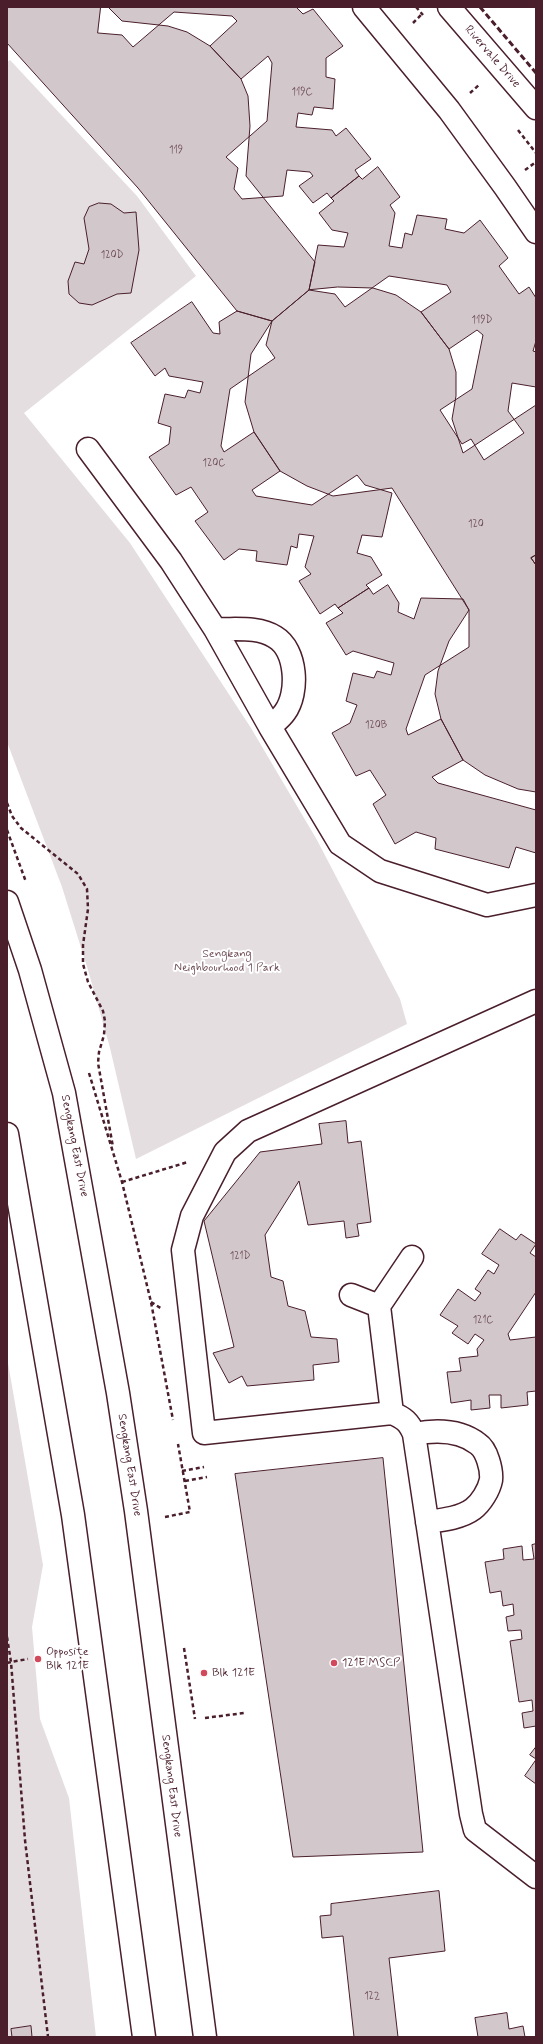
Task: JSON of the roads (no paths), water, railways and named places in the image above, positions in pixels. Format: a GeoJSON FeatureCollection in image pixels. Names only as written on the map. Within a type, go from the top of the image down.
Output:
{"type":"FeatureCollection","features":[{"type":"Feature","properties":{"kind":"main road"},"geometry":{"type":"LineString","coordinates":[[364,7],[449,110],[506,187],[536,232]]}},
{"type":"Feature","properties":{"kind":"main road","name":"Rivervale Drive"},"geometry":{"type":"LineString","coordinates":[[449,7],[532,94]]}},
{"type":"Feature","properties":{"kind":"main road"},"geometry":{"type":"LineString","coordinates":[[88,449],[171,561],[215,630],[270,727],[340,844],[380,871],[487,905],[536,895]]}},
{"type":"Feature","properties":{"kind":"main road"},"geometry":{"type":"LineString","coordinates":[[215,630],[257,630],[276,637],[287,651],[294,668],[294,687],[286,711],[270,727]]}},
{"type":"Feature","properties":{"kind":"main road","name":"Sengkang East Drive"},"geometry":{"type":"LineString","coordinates":[[7,902],[30,970],[64,1093],[116,1385],[136,1511],[205,2037]]}},
{"type":"Feature","properties":{"kind":"main road"},"geometry":{"type":"LineString","coordinates":[[536,1001],[248,1131],[225,1152],[192,1216],[183,1250],[204,1433],[392,1413],[402,1417],[410,1424],[414,1434],[471,1814],[475,1830],[536,1877]]}},
{"type":"Feature","properties":{"kind":"main road"},"geometry":{"type":"LineString","coordinates":[[7,1134],[73,1515],[144,2037]]}},
{"type":"Feature","properties":{"kind":"main road"},"geometry":{"type":"LineString","coordinates":[[392,1413],[380,1306],[412,1257]]}},
{"type":"Feature","properties":{"kind":"main road"},"geometry":{"type":"LineString","coordinates":[[351,1295],[380,1306]]}},
{"type":"Feature","properties":{"kind":"main road"},"geometry":{"type":"LineString","coordinates":[[414,1434],[428,1432],[463,1436],[480,1444],[488,1460],[491,1480],[483,1498],[473,1509],[454,1517],[427,1522]]}},
{"type":"Feature","properties":{"kind":"railway"},"geometry":{"type":"LineString","coordinates":[[480,7],[536,73]]}},
{"type":"Feature","properties":{"kind":"place","name":"Opposite Blk 121E"},"geometry":{"type":"Point","coordinates":[38,1659]}},
{"type":"Feature","properties":{"kind":"place","name":"121E MSCP"},"geometry":{"type":"Point","coordinates":[334,1663]}},
{"type":"Feature","properties":{"kind":"place","name":"Blk 121E"},"geometry":{"type":"Point","coordinates":[204,1673]}},
{"type":"Feature","properties":{"kind":"park label","name":"Sengkang Neighbourhood 1 Park"},"geometry":{"type":"Point","coordinates":[227,961]}}]}
